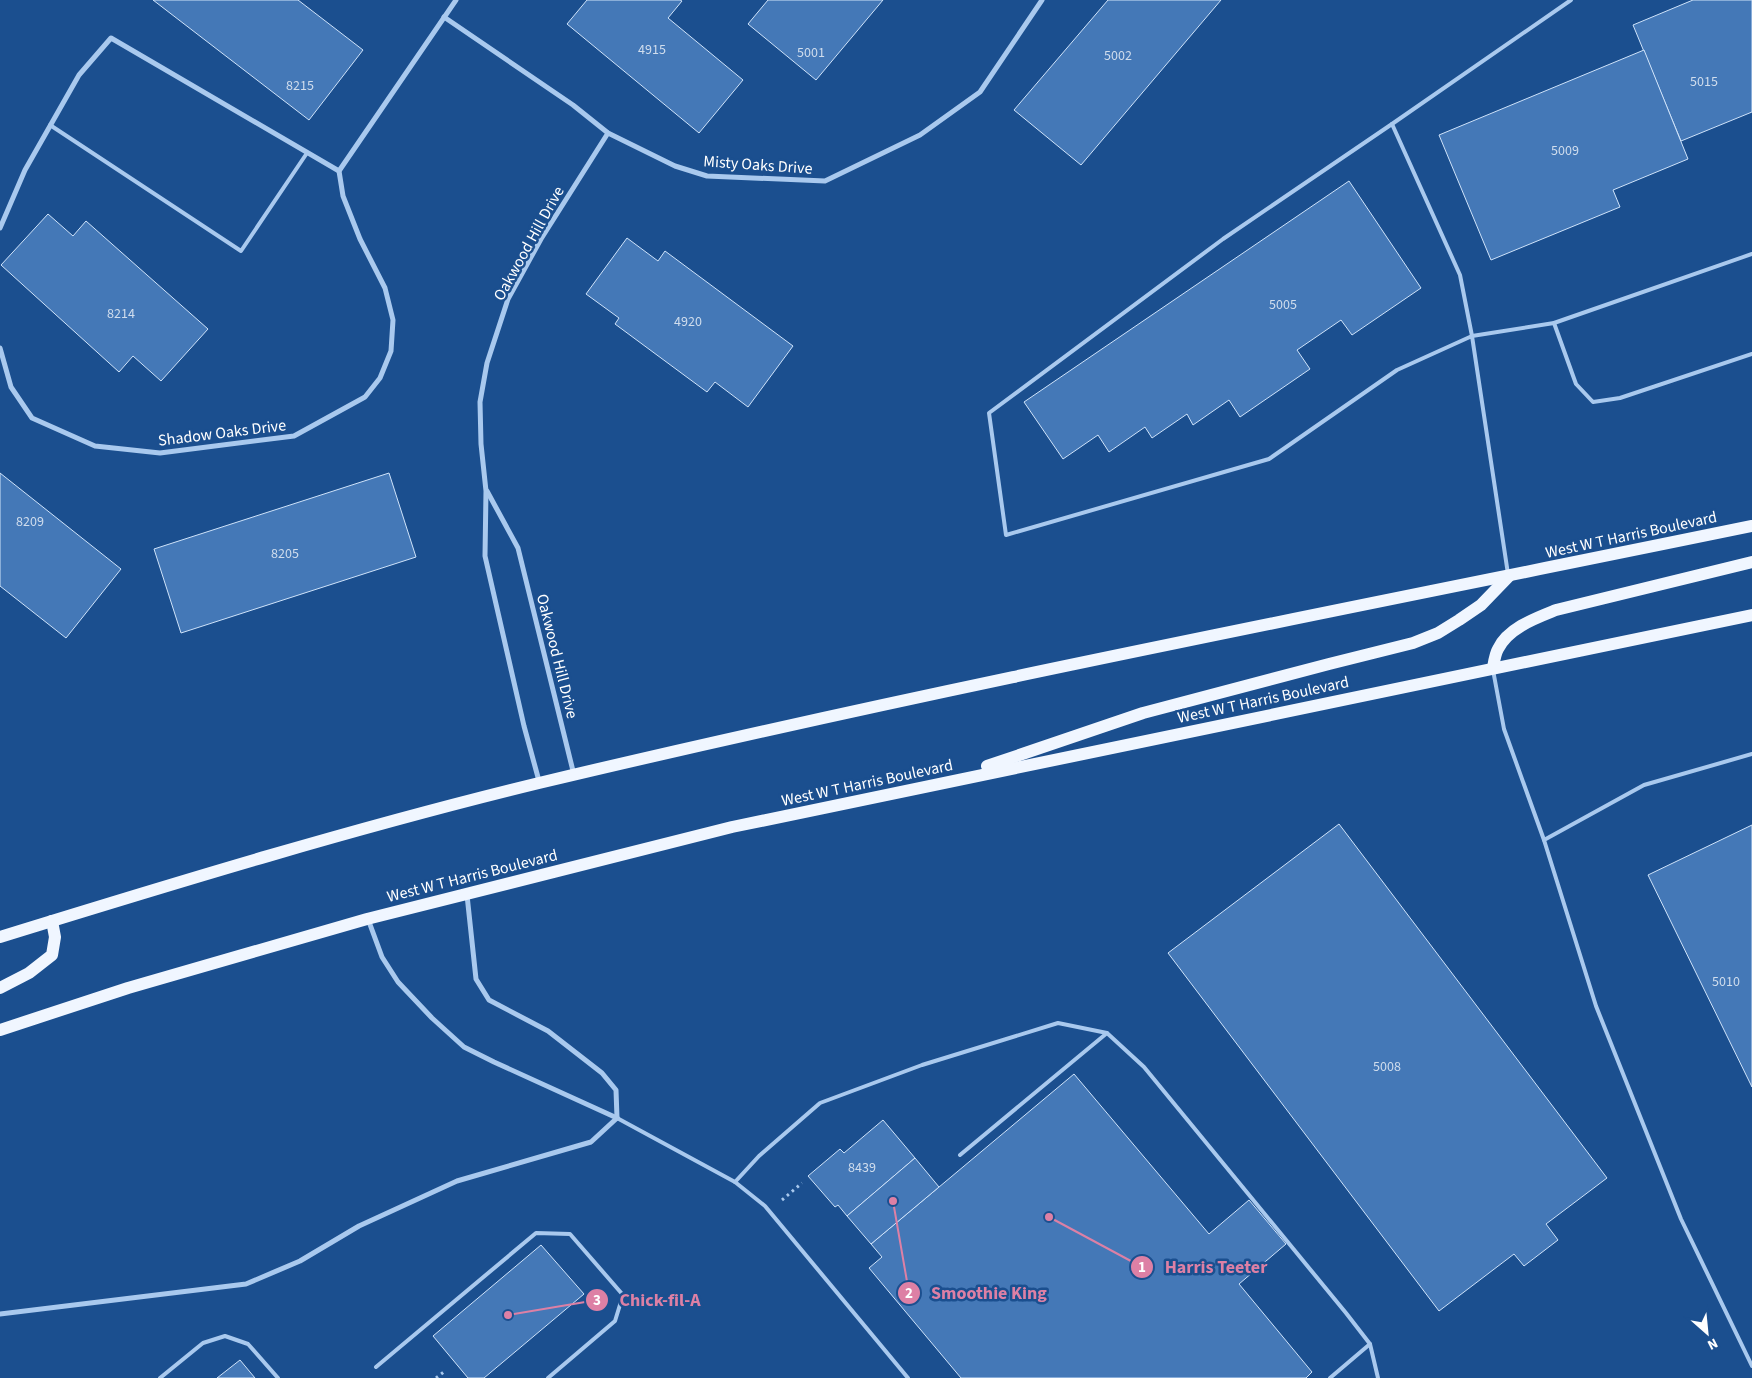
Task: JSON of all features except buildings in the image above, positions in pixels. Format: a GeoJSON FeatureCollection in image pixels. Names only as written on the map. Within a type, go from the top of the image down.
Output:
{"type":"FeatureCollection","features":[{"type":"Feature","properties":{"kind":"main road","name":"West W T Harris Boulevard"},"geometry":{"type":"LineString","coordinates":[[0,937],[216,871],[368,828],[540,783],[758,733],[1066,667],[1752,526]]}},
{"type":"Feature","properties":{"kind":"main road"},"geometry":{"type":"LineString","coordinates":[[1493,668],[1497,650],[1504,639],[1517,629],[1556,610],[1752,562]]}},
{"type":"Feature","properties":{"kind":"main road"},"geometry":{"type":"LineString","coordinates":[[932,785],[1143,714],[1413,643],[1438,633],[1460,620],[1481,605],[1509,576]]}},
{"type":"Feature","properties":{"kind":"main road","name":"West W T Harris Boulevard"},"geometry":{"type":"LineString","coordinates":[[0,1030],[128,988],[367,918],[732,828],[1752,615]]}},
{"type":"Feature","properties":{"kind":"main road"},"geometry":{"type":"LineString","coordinates":[[0,988],[29,973],[52,955],[55,937],[52,921]]}},
{"type":"Feature","properties":{"kind":"street"},"geometry":{"type":"LineString","coordinates":[[0,228],[25,170],[79,75],[111,38],[338,171],[456,0]]}},
{"type":"Feature","properties":{"kind":"street","name":"Misty Oaks Drive"},"geometry":{"type":"LineString","coordinates":[[444,17],[573,105],[608,133],[675,166],[707,176],[825,181],[920,135],[980,92],[1042,0]]}},
{"type":"Feature","properties":{"kind":"street","name":"Oakwood Hill Drive"},"geometry":{"type":"LineString","coordinates":[[540,783],[524,726],[485,556],[486,491],[481,444],[480,402],[487,363],[508,299],[540,239],[608,133]]}},
{"type":"Feature","properties":{"kind":"street","name":"Shadow Oaks Drive"},"geometry":{"type":"LineString","coordinates":[[0,348],[12,387],[32,418],[95,446],[160,453],[294,436],[365,397],[380,378],[391,352],[393,320],[385,288],[360,239],[346,205],[338,171]]}},
{"type":"Feature","properties":{"kind":"street","name":"Oakwood Hill Drive"},"geometry":{"type":"LineString","coordinates":[[486,491],[518,548],[574,776]]}},
{"type":"Feature","properties":{"kind":"street"},"geometry":{"type":"LineString","coordinates":[[467,893],[476,979],[489,1000],[548,1031],[602,1073],[616,1090],[617,1118]]}},
{"type":"Feature","properties":{"kind":"street"},"geometry":{"type":"LineString","coordinates":[[367,918],[382,957],[398,982],[432,1018],[464,1046],[494,1062],[617,1118]]}},
{"type":"Feature","properties":{"kind":"street"},"geometry":{"type":"LineString","coordinates":[[0,1314],[246,1284],[300,1260],[359,1226],[457,1181],[590,1142],[617,1118]]}},
{"type":"Feature","properties":{"kind":"lane"},"geometry":{"type":"LineString","coordinates":[[1572,0],[1222,239],[989,413],[1006,535],[1268,459],[1397,370],[1472,336],[1554,323],[1752,254]]}},
{"type":"Feature","properties":{"kind":"lane"},"geometry":{"type":"LineString","coordinates":[[1392,124],[1460,274],[1472,336],[1509,576]]}},
{"type":"Feature","properties":{"kind":"lane"},"geometry":{"type":"LineString","coordinates":[[50,125],[242,251],[308,153]]}},
{"type":"Feature","properties":{"kind":"lane"},"geometry":{"type":"LineString","coordinates":[[1554,323],[1576,384],[1593,402],[1620,398],[1752,354]]}},
{"type":"Feature","properties":{"kind":"lane"},"geometry":{"type":"LineString","coordinates":[[1493,668],[1504,729],[1544,840],[1600,1015],[1680,1219],[1752,1366]]}},
{"type":"Feature","properties":{"kind":"lane"},"geometry":{"type":"LineString","coordinates":[[1544,840],[1644,785],[1752,754]]}},
{"type":"Feature","properties":{"kind":"lane"},"geometry":{"type":"LineString","coordinates":[[735,1182],[759,1156],[820,1103],[940,1060],[1058,1023],[1107,1033],[1144,1067],[1370,1344],[1378,1378]]}},
{"type":"Feature","properties":{"kind":"lane"},"geometry":{"type":"LineString","coordinates":[[960,1155],[1107,1033]]}},
{"type":"Feature","properties":{"kind":"lane"},"geometry":{"type":"LineString","coordinates":[[617,1118],[735,1182],[765,1206],[908,1378]]}},
{"type":"Feature","properties":{"kind":"lane"},"geometry":{"type":"LineString","coordinates":[[376,1367],[536,1233],[570,1234],[623,1295],[615,1322],[548,1378]]}},
{"type":"Feature","properties":{"kind":"lane"},"geometry":{"type":"LineString","coordinates":[[160,1378],[203,1343],[225,1336],[248,1344],[278,1378]]}},
{"type":"Feature","properties":{"kind":"lane"},"geometry":{"type":"LineString","coordinates":[[1330,1378],[1370,1344]]}},
{"type":"Feature","properties":{"kind":"path"},"geometry":{"type":"LineString","coordinates":[[769,1211],[802,1183]]}},
{"type":"Feature","properties":{"kind":"path"},"geometry":{"type":"LineString","coordinates":[[436,1378],[445,1371]]}},
{"type":"Feature","properties":{"kind":"place","name":"Smoothie King"},"geometry":{"type":"Point","coordinates":[893,1201]}},
{"type":"Feature","properties":{"kind":"place","name":"Harris Teeter"},"geometry":{"type":"Point","coordinates":[1049,1217]}},
{"type":"Feature","properties":{"kind":"place","name":"Chick-fil-A"},"geometry":{"type":"Point","coordinates":[508,1315]}}]}
